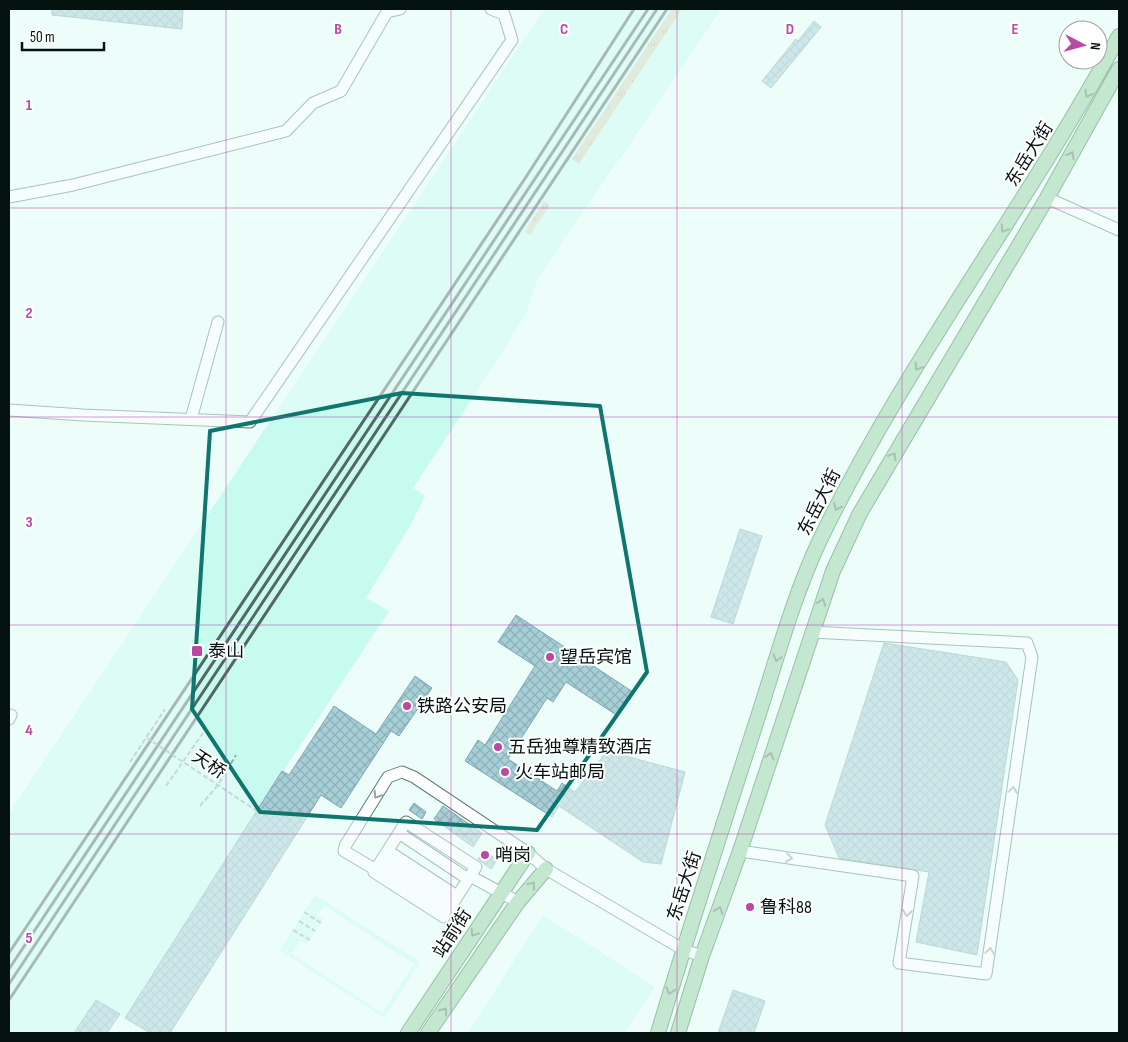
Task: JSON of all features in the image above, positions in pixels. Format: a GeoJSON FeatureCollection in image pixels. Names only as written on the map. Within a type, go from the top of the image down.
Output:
{"type":"FeatureCollection","features":[{"type":"Feature","properties":{"kind":"main road","name":"东岳大街"},"geometry":{"type":"LineString","coordinates":[[658,1033],[790,618],[818,546],[862,460],[972,278],[1031,188],[1087,96],[1119,36]]}},
{"type":"Feature","properties":{"kind":"main road","name":"东岳大街"},"geometry":{"type":"LineString","coordinates":[[678,1033],[702,956],[740,851],[811,632],[833,571],[860,513],[1047,198],[1119,69]]}},
{"type":"Feature","properties":{"kind":"main road"},"geometry":{"type":"LineString","coordinates":[[1031,188],[1047,198]]}},
{"type":"Feature","properties":{"kind":"main road","name":"站前街"},"geometry":{"type":"LineString","coordinates":[[408,1033],[528,853]]}},
{"type":"Feature","properties":{"kind":"main road"},"geometry":{"type":"LineString","coordinates":[[428,1033],[518,902],[546,869]]}},
{"type":"Feature","properties":{"kind":"street"},"geometry":{"type":"LineString","coordinates":[[9,197],[83,183],[286,131],[313,104],[341,90],[387,12],[400,9]]}},
{"type":"Feature","properties":{"kind":"street"},"geometry":{"type":"LineString","coordinates":[[9,410],[250,422],[512,40],[504,14],[491,9]]}},
{"type":"Feature","properties":{"kind":"street"},"geometry":{"type":"LineString","coordinates":[[1047,198],[1119,230]]}},
{"type":"Feature","properties":{"kind":"street"},"geometry":{"type":"LineString","coordinates":[[191,419],[218,322]]}},
{"type":"Feature","properties":{"kind":"street"},"geometry":{"type":"LineString","coordinates":[[740,851],[913,876],[899,963],[986,974],[1032,657],[1027,643],[811,632]]}},
{"type":"Feature","properties":{"kind":"street"},"geometry":{"type":"LineString","coordinates":[[518,902],[501,892],[462,889],[389,848],[344,851],[345,846],[388,777],[402,772],[414,777],[528,853],[546,869],[684,950],[702,956]]}},
{"type":"Feature","properties":{"kind":"street"},"geometry":{"type":"LineString","coordinates":[[389,848],[462,889]]}},
{"type":"Feature","properties":{"kind":"street"},"geometry":{"type":"LineString","coordinates":[[389,848],[462,889]]}},
{"type":"Feature","properties":{"kind":"path"},"geometry":{"type":"LineString","coordinates":[[130,762],[165,709]]}},
{"type":"Feature","properties":{"kind":"path"},"geometry":{"type":"LineString","coordinates":[[166,786],[203,733]]}},
{"type":"Feature","properties":{"kind":"path","name":"天桥"},"geometry":{"type":"LineString","coordinates":[[147,738],[257,811]]}},
{"type":"Feature","properties":{"kind":"path"},"geometry":{"type":"LineString","coordinates":[[200,806],[218,785],[236,755]]}},
{"type":"Feature","properties":{"kind":"path"},"geometry":{"type":"LineString","coordinates":[[304,912],[321,923]]}},
{"type":"Feature","properties":{"kind":"path"},"geometry":{"type":"LineString","coordinates":[[299,921],[315,931]]}},
{"type":"Feature","properties":{"kind":"path"},"geometry":{"type":"LineString","coordinates":[[293,930],[310,940]]}},
{"type":"Feature","properties":{"kind":"highlighted area"},"geometry":{"type":"Polygon","coordinates":[[[402,393],[600,406],[647,672],[537,830],[260,812],[192,709],[210,431],[402,393]]]}},
{"type":"Feature","properties":{"kind":"shaded area"},"geometry":{"type":"Polygon","coordinates":[[[544,9],[722,9],[538,278],[527,311],[501,355],[413,488],[425,496],[410,526],[366,598],[389,611],[257,811],[125,1018],[96,1000],[74,1033],[9,1033],[9,814],[544,9]]]}},
{"type":"Feature","properties":{"kind":"shaded area"},"geometry":{"type":"Polygon","coordinates":[[[315,895],[420,962],[384,1018],[280,950],[315,895]],[[324,905],[317,915],[323,919],[307,944],[301,940],[292,954],[382,1013],[414,964],[324,905]]]}},
{"type":"Feature","properties":{"kind":"shaded area"},"geometry":{"type":"Polygon","coordinates":[[[543,915],[655,987],[625,1033],[468,1033],[543,915]]]}},
{"type":"Feature","properties":{"kind":"green space"},"geometry":{"type":"Polygon","coordinates":[[[672,9],[682,9],[579,164],[572,159],[672,9]]]}},
{"type":"Feature","properties":{"kind":"green space"},"geometry":{"type":"Polygon","coordinates":[[[544,201],[550,205],[530,235],[525,231],[544,201]]]}},
{"type":"Feature","properties":{"kind":"building"},"geometry":{"type":"Polygon","coordinates":[[[52,9],[183,9],[182,29],[52,15],[52,9]]]}},
{"type":"Feature","properties":{"kind":"building"},"geometry":{"type":"Polygon","coordinates":[[[814,21],[821,27],[771,88],[762,81],[796,39],[798,41],[814,21]]]}},
{"type":"Feature","properties":{"kind":"building"},"geometry":{"type":"Polygon","coordinates":[[[740,529],[762,536],[733,624],[711,617],[740,529]]]}},
{"type":"Feature","properties":{"kind":"building"},"geometry":{"type":"Polygon","coordinates":[[[516,615],[633,692],[618,716],[566,682],[553,702],[547,698],[508,759],[557,791],[562,783],[575,792],[607,751],[685,772],[661,864],[643,862],[559,806],[552,817],[465,761],[478,740],[485,745],[535,666],[498,642],[516,615]]]}},
{"type":"Feature","properties":{"kind":"building"},"geometry":{"type":"Polygon","coordinates":[[[884,643],[1006,662],[1018,680],[977,955],[916,942],[929,872],[839,858],[825,825],[884,643]]]}},
{"type":"Feature","properties":{"kind":"building"},"geometry":{"type":"Polygon","coordinates":[[[415,676],[432,688],[399,736],[391,731],[341,808],[321,795],[170,1033],[150,1033],[125,1018],[282,771],[289,775],[334,706],[376,734],[415,676]]]}},
{"type":"Feature","properties":{"kind":"building"},"geometry":{"type":"Polygon","coordinates":[[[414,803],[426,812],[422,819],[409,810],[414,803]]]}},
{"type":"Feature","properties":{"kind":"building"},"geometry":{"type":"Polygon","coordinates":[[[443,806],[482,833],[473,847],[434,819],[443,806]]]}},
{"type":"Feature","properties":{"kind":"building","name":"哨岗"},"geometry":{"type":"Polygon","coordinates":[[[483,850],[497,860],[491,869],[478,859],[483,850]]]}},
{"type":"Feature","properties":{"kind":"building"},"geometry":{"type":"Polygon","coordinates":[[[733,990],[765,1001],[754,1033],[718,1033],[733,990]]]}},
{"type":"Feature","properties":{"kind":"building"},"geometry":{"type":"Polygon","coordinates":[[[96,1000],[120,1014],[107,1033],[74,1033],[96,1000]]]}},
{"type":"Feature","properties":{"kind":"railway"},"geometry":{"type":"LineString","coordinates":[[9,953],[526,177],[634,9]]}},
{"type":"Feature","properties":{"kind":"railway"},"geometry":{"type":"LineString","coordinates":[[9,969],[648,9]]}},
{"type":"Feature","properties":{"kind":"railway"},"geometry":{"type":"LineString","coordinates":[[9,984],[657,9]]}},
{"type":"Feature","properties":{"kind":"railway"},"geometry":{"type":"LineString","coordinates":[[9,1000],[667,9]]}},
{"type":"Feature","properties":{"kind":"place","name":"泰山"},"geometry":{"type":"Point","coordinates":[197,651]}},
{"type":"Feature","properties":{"kind":"place","name":"望岳宾馆"},"geometry":{"type":"Point","coordinates":[550,657]}},
{"type":"Feature","properties":{"kind":"place","name":"铁路公安局"},"geometry":{"type":"Point","coordinates":[407,706]}},
{"type":"Feature","properties":{"kind":"place","name":"五岳独尊精致酒店"},"geometry":{"type":"Point","coordinates":[498,747]}},
{"type":"Feature","properties":{"kind":"place","name":"火车站邮局"},"geometry":{"type":"Point","coordinates":[505,772]}},
{"type":"Feature","properties":{"kind":"place","name":"哨岗"},"geometry":{"type":"Point","coordinates":[485,855]}},
{"type":"Feature","properties":{"kind":"place","name":"鲁科88"},"geometry":{"type":"Point","coordinates":[750,907]}}]}
